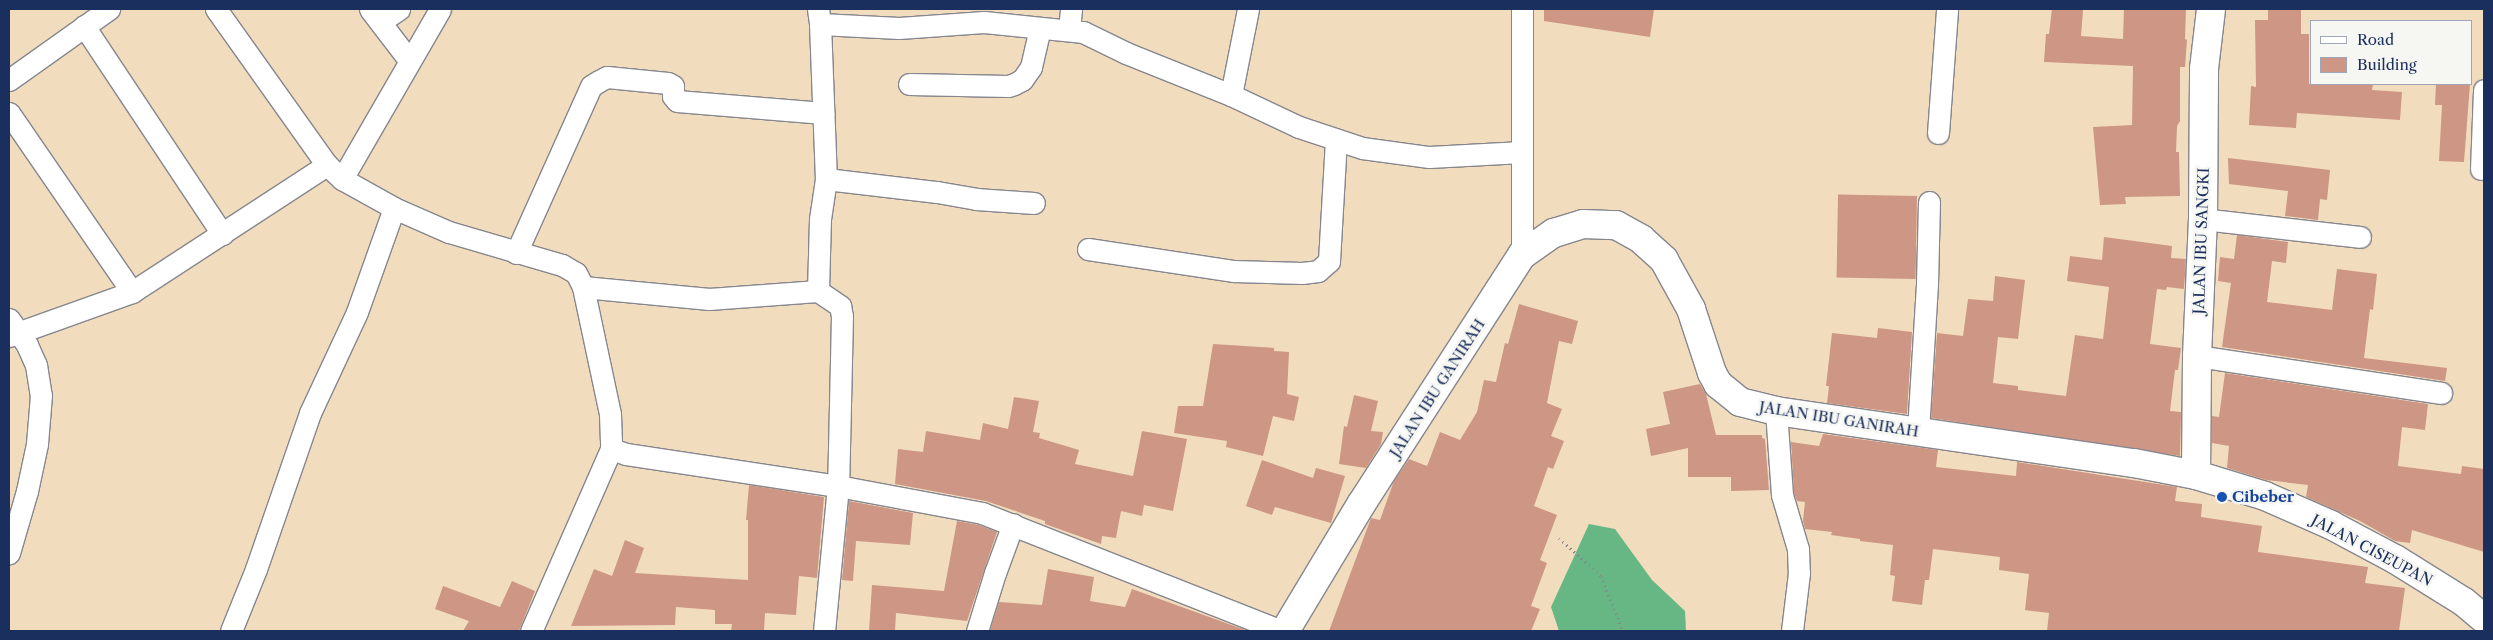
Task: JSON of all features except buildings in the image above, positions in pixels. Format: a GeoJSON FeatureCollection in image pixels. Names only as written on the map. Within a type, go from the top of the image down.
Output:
{"type":"FeatureCollection","features":[{"type":"Feature","properties":{"kind":"main road","name":"JALAN IBU SANGKI"},"geometry":{"type":"LineString","coordinates":[[2196,474],[2197,356],[2203,219],[2204,69],[2211,9]]}},
{"type":"Feature","properties":{"kind":"main road","name":"JALAN IBU GANIRAH"},"geometry":{"type":"LineString","coordinates":[[1284,631],[1362,503],[1522,255],[1554,233],[1583,224],[1616,225],[1641,240],[1664,260],[1680,286],[1718,384],[1740,402],[1776,411],[2134,463],[2196,474]]}},
{"type":"Feature","properties":{"kind":"main road","name":"JALAN CISEUPAN"},"geometry":{"type":"LineString","coordinates":[[2196,474],[2264,496],[2331,525],[2395,558],[2464,602],[2484,619]]}},
{"type":"Feature","properties":{"kind":"street"},"geometry":{"type":"LineString","coordinates":[[9,80],[109,9]]}},
{"type":"Feature","properties":{"kind":"street"},"geometry":{"type":"LineString","coordinates":[[216,9],[335,172],[394,208],[449,232],[562,266],[576,273],[583,287],[610,414],[611,449],[531,631]]}},
{"type":"Feature","properties":{"kind":"street"},"geometry":{"type":"LineString","coordinates":[[399,9],[375,15],[409,60]]}},
{"type":"Feature","properties":{"kind":"street"},"geometry":{"type":"LineString","coordinates":[[9,553],[28,491],[37,444],[41,395],[36,365],[12,329],[132,292],[222,234],[335,172],[409,60],[440,9]]}},
{"type":"Feature","properties":{"kind":"street"},"geometry":{"type":"LineString","coordinates":[[1230,95],[1248,9]]}},
{"type":"Feature","properties":{"kind":"street"},"geometry":{"type":"LineString","coordinates":[[1522,9],[1522,255]]}},
{"type":"Feature","properties":{"kind":"street"},"geometry":{"type":"LineString","coordinates":[[1938,133],[1947,9]]}},
{"type":"Feature","properties":{"kind":"street"},"geometry":{"type":"LineString","coordinates":[[818,290],[820,219],[826,179],[819,16],[898,28],[984,22],[1040,29],[1070,19],[1083,32],[1126,53],[1230,95],[1299,128],[1362,148],[1429,157],[1522,152]]}},
{"type":"Feature","properties":{"kind":"street"},"geometry":{"type":"LineString","coordinates":[[84,26],[222,234]]}},
{"type":"Feature","properties":{"kind":"street"},"geometry":{"type":"LineString","coordinates":[[909,84],[1008,86],[1014,84],[1022,80],[1031,66],[1040,29]]}},
{"type":"Feature","properties":{"kind":"street"},"geometry":{"type":"LineString","coordinates":[[516,253],[591,86],[606,77],[668,83],[673,86],[673,96],[677,101],[824,113]]}},
{"type":"Feature","properties":{"kind":"street"},"geometry":{"type":"LineString","coordinates":[[2480,169],[2484,90]]}},
{"type":"Feature","properties":{"kind":"street"},"geometry":{"type":"LineString","coordinates":[[9,113],[132,292]]}},
{"type":"Feature","properties":{"kind":"street"},"geometry":{"type":"LineString","coordinates":[[1088,249],[1234,271],[1302,273],[1318,271],[1329,261],[1336,140]]}},
{"type":"Feature","properties":{"kind":"street"},"geometry":{"type":"LineString","coordinates":[[826,179],[937,192],[976,199],[1034,203]]}},
{"type":"Feature","properties":{"kind":"street"},"geometry":{"type":"LineString","coordinates":[[1918,431],[1927,284],[1929,202]]}},
{"type":"Feature","properties":{"kind":"street"},"geometry":{"type":"LineString","coordinates":[[232,631],[256,569],[310,413],[357,312],[394,208]]}},
{"type":"Feature","properties":{"kind":"street"},"geometry":{"type":"LineString","coordinates":[[2203,219],[2360,237]]}},
{"type":"Feature","properties":{"kind":"street"},"geometry":{"type":"LineString","coordinates":[[583,287],[709,299],[818,290],[840,306],[842,316],[838,486],[824,631]]}},
{"type":"Feature","properties":{"kind":"street"},"geometry":{"type":"LineString","coordinates":[[2197,356],[2441,393]]}},
{"type":"Feature","properties":{"kind":"street"},"geometry":{"type":"LineString","coordinates":[[1776,411],[1782,495],[1798,549],[1799,573],[1792,631]]}},
{"type":"Feature","properties":{"kind":"street"},"geometry":{"type":"LineString","coordinates":[[611,449],[668,460],[838,486],[982,513],[1284,631]]}},
{"type":"Feature","properties":{"kind":"street"},"geometry":{"type":"LineString","coordinates":[[977,631],[994,572],[1013,524]]}},
{"type":"Feature","properties":{"kind":"path"},"geometry":{"type":"LineString","coordinates":[[1560,538],[1601,576],[1623,631]]}},
{"type":"Feature","properties":{"kind":"green space"},"geometry":{"type":"Polygon","coordinates":[[[1589,524],[1615,529],[1652,580],[1685,611],[1686,631],[1559,631],[1551,607],[1589,524]]]}},
{"type":"Feature","properties":{"kind":"place","name":"Cibeber"},"geometry":{"type":"Point","coordinates":[2222,497]}}]}
